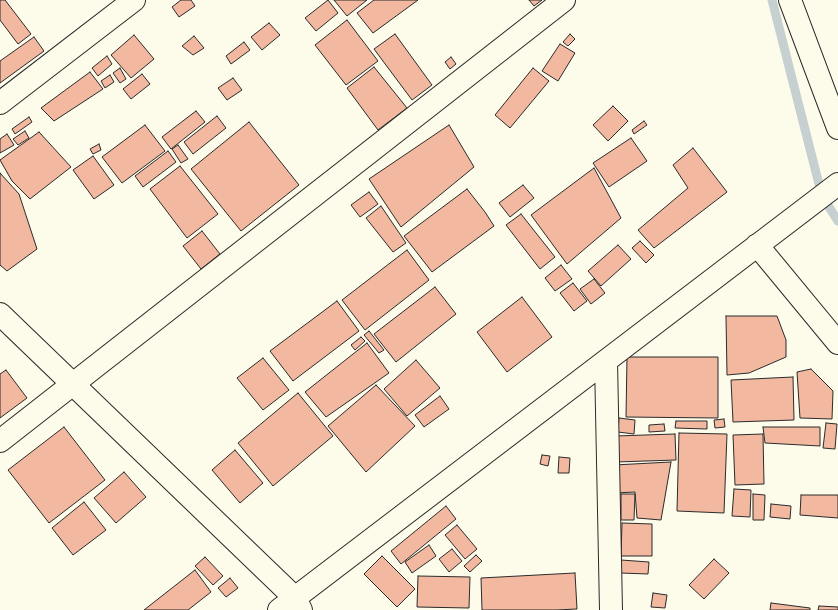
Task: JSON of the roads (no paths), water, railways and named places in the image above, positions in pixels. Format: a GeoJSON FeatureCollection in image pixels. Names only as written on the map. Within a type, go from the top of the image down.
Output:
{"type":"FeatureCollection","features":[{"type":"Feature","properties":{"kind":"street"},"geometry":{"type":"LineString","coordinates":[[0,103],[134,0]]}},
{"type":"Feature","properties":{"kind":"street"},"geometry":{"type":"LineString","coordinates":[[0,441],[564,0]]}},
{"type":"Feature","properties":{"kind":"street"},"geometry":{"type":"LineString","coordinates":[[790,0],[838,128]]}},
{"type":"Feature","properties":{"kind":"street"},"geometry":{"type":"LineString","coordinates":[[0,314],[73,384],[292,606],[606,361],[838,184]]}},
{"type":"Feature","properties":{"kind":"street"},"geometry":{"type":"LineString","coordinates":[[757,246],[838,343]]}},
{"type":"Feature","properties":{"kind":"street"},"geometry":{"type":"LineString","coordinates":[[606,361],[611,610]]}},
{"type":"Feature","properties":{"kind":"waterway"},"geometry":{"type":"LineString","coordinates":[[772,0],[822,196],[838,221]]}}]}
